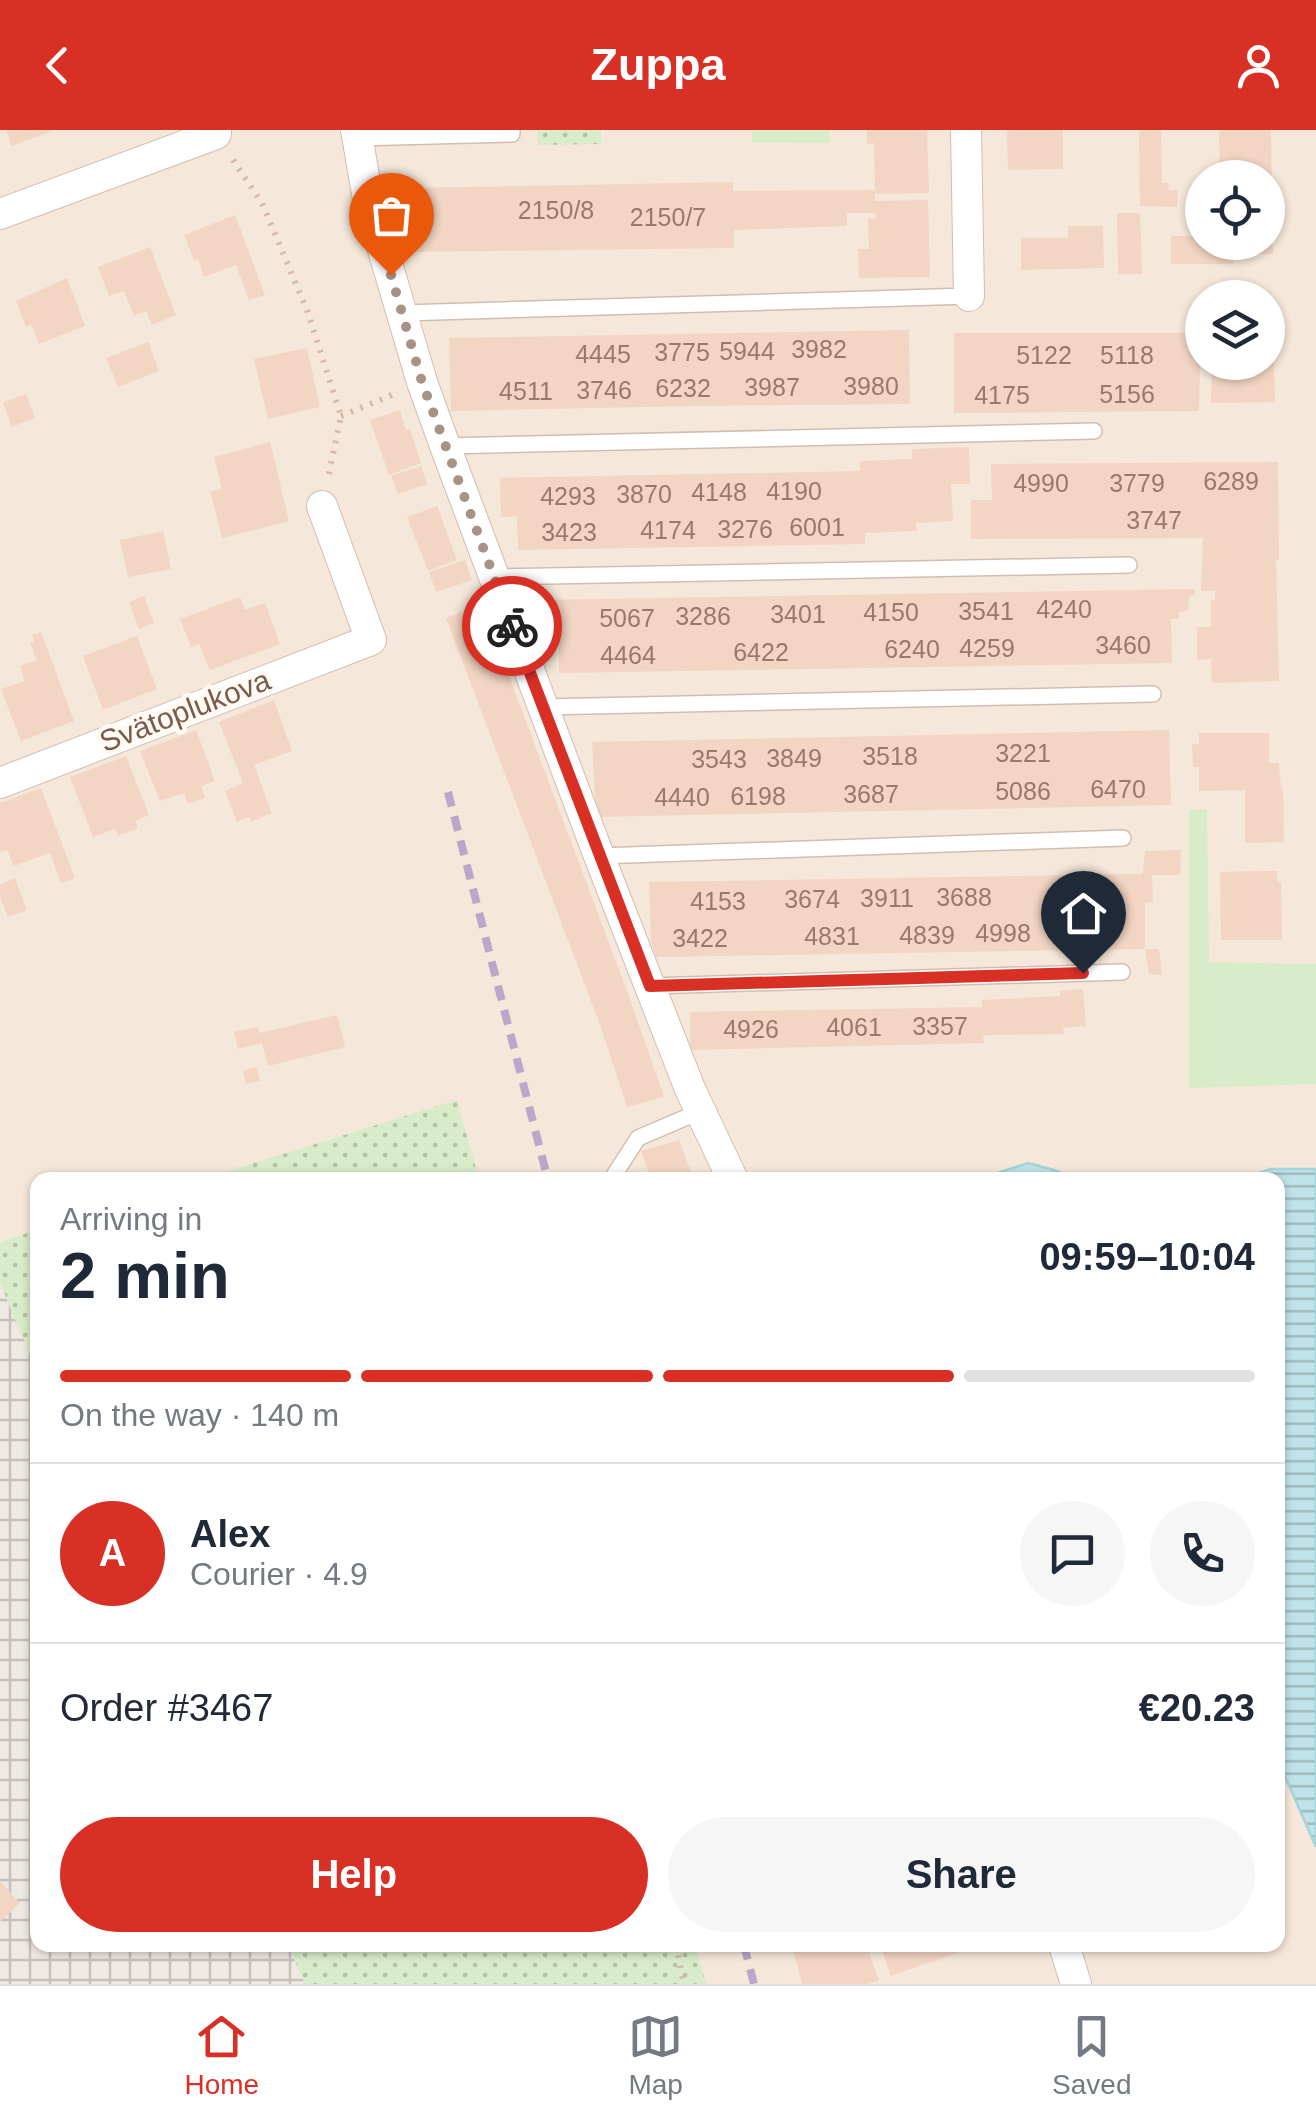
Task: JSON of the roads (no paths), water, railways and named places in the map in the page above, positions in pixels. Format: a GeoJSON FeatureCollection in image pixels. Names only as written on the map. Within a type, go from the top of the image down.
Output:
{"type":"FeatureCollection","features":[{"type":"Feature","properties":{"kind":"street"},"geometry":{"type":"LineString","coordinates":[[966,130],[969,296]]}},
{"type":"Feature","properties":{"kind":"street"},"geometry":{"type":"LineString","coordinates":[[0,214],[216,132]]}},
{"type":"Feature","properties":{"kind":"street"},"geometry":{"type":"LineString","coordinates":[[356,134],[368,199],[445,446],[599,856],[696,1100],[729,1172]]}},
{"type":"Feature","properties":{"kind":"street","name":"Svätoplukova"},"geometry":{"type":"LineString","coordinates":[[0,782],[371,640],[322,506]]}},
{"type":"Feature","properties":{"kind":"street"},"geometry":{"type":"LineString","coordinates":[[1066,1952],[1076,1984]]}},
{"type":"Feature","properties":{"kind":"lane"},"geometry":{"type":"LineString","coordinates":[[356,134],[512,134],[512,130]]}},
{"type":"Feature","properties":{"kind":"lane"},"geometry":{"type":"LineString","coordinates":[[403,314],[969,296]]}},
{"type":"Feature","properties":{"kind":"lane"},"geometry":{"type":"LineString","coordinates":[[445,446],[1094,430]]}},
{"type":"Feature","properties":{"kind":"lane"},"geometry":{"type":"LineString","coordinates":[[493,577],[1129,565]]}},
{"type":"Feature","properties":{"kind":"lane"},"geometry":{"type":"LineString","coordinates":[[542,707],[1153,694]]}},
{"type":"Feature","properties":{"kind":"lane"},"geometry":{"type":"LineString","coordinates":[[599,856],[1123,838]]}},
{"type":"Feature","properties":{"kind":"lane"},"geometry":{"type":"LineString","coordinates":[[650,986],[1122,972]]}},
{"type":"Feature","properties":{"kind":"lane"},"geometry":{"type":"LineString","coordinates":[[616,1172],[638,1138],[696,1100]]}},
{"type":"Feature","properties":{"kind":"water"},"geometry":{"type":"Polygon","coordinates":[[[1028,1163],[1059,1172],[1000,1172],[1028,1163]]]}},
{"type":"Feature","properties":{"kind":"water"},"geometry":{"type":"Polygon","coordinates":[[[1316,1169],[1316,1847],[1285,1778],[1285,1172],[1262,1172],[1316,1169]]]}},
{"type":"Feature","properties":{"kind":"railway"},"geometry":{"type":"LineString","coordinates":[[448,792],[546,1172]]}},
{"type":"Feature","properties":{"kind":"railway"},"geometry":{"type":"LineString","coordinates":[[746,1952],[754,1984]]}}]}
